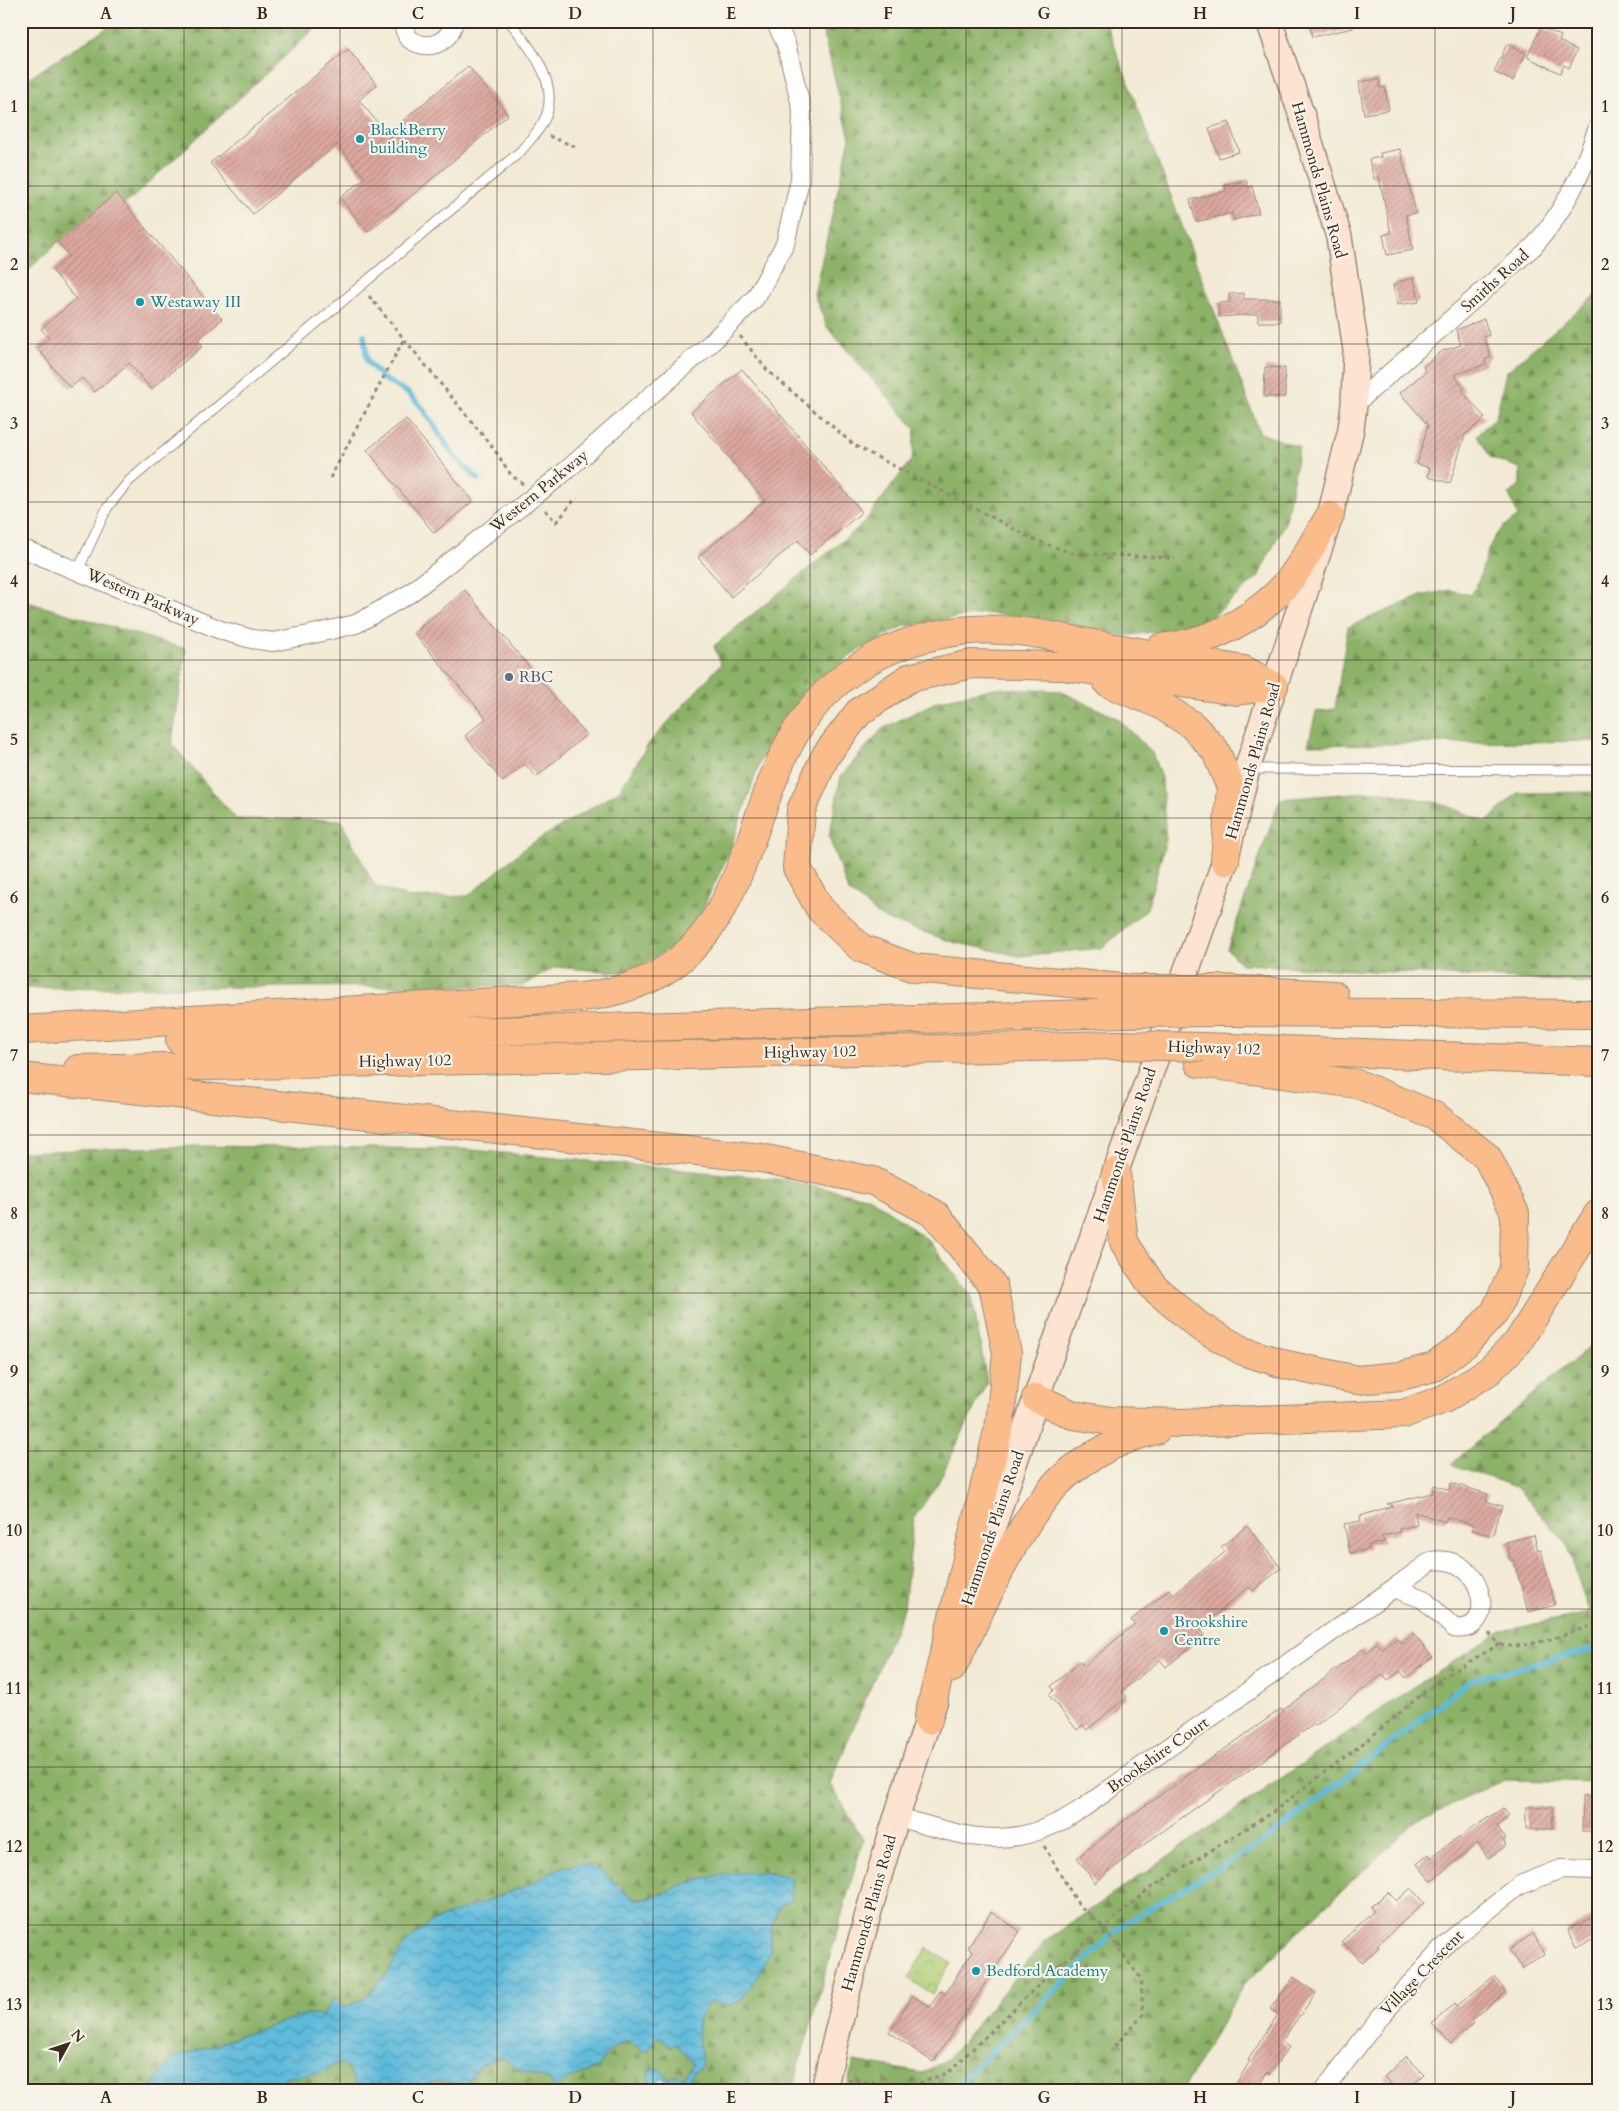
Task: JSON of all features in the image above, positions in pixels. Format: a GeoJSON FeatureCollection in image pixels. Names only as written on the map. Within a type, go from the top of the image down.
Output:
{"type":"FeatureCollection","features":[{"type":"Feature","properties":{"kind":"highway"},"geometry":{"type":"LineString","coordinates":[[1133,651],[1189,645],[1226,631],[1253,613],[1280,591],[1330,516]]}},
{"type":"Feature","properties":{"kind":"highway"},"geometry":{"type":"LineString","coordinates":[[21,1030],[581,997],[625,988],[655,976],[679,961],[698,943],[717,918],[732,888],[789,744],[817,703],[851,672],[877,655],[917,639],[961,631],[1021,631],[1244,670],[1274,686]]}},
{"type":"Feature","properties":{"kind":"highway"},"geometry":{"type":"LineString","coordinates":[[1130,1001],[914,968],[861,948],[820,908],[797,868],[801,810],[826,755],[859,712],[909,678],[972,664],[1062,666],[1237,691],[1274,686]]}},
{"type":"Feature","properties":{"kind":"highway"},"geometry":{"type":"LineString","coordinates":[[1062,666],[1161,705],[1192,724],[1215,750],[1232,787],[1225,861]]}},
{"type":"Feature","properties":{"kind":"highway","name":"Highway 102"},"geometry":{"type":"LineString","coordinates":[[21,1042],[308,1037],[1130,1001],[1219,1000],[1598,1013]]}},
{"type":"Feature","properties":{"kind":"highway","name":"Highway 102"},"geometry":{"type":"LineString","coordinates":[[21,1070],[992,1048],[1202,1055],[1598,1062]]}},
{"type":"Feature","properties":{"kind":"highway"},"geometry":{"type":"LineString","coordinates":[[1116,1172],[1124,1242],[1153,1287],[1199,1326],[1243,1351],[1287,1365],[1357,1380],[1401,1376],[1434,1367],[1465,1344],[1495,1312],[1514,1269],[1516,1213],[1487,1157],[1435,1116],[1358,1084],[1202,1055]]}},
{"type":"Feature","properties":{"kind":"highway"},"geometry":{"type":"LineString","coordinates":[[21,1076],[761,1158],[873,1180],[935,1214],[993,1286],[1008,1353],[1000,1423],[931,1712]]}},
{"type":"Feature","properties":{"kind":"highway"},"geometry":{"type":"LineString","coordinates":[[1036,1398],[1073,1414],[1110,1422],[1184,1423],[1403,1414],[1444,1399],[1489,1372],[1518,1342],[1598,1214]]}},
{"type":"Feature","properties":{"kind":"highway"},"geometry":{"type":"LineString","coordinates":[[931,1712],[1017,1539],[1047,1494],[1086,1459],[1127,1437],[1184,1423]]}},
{"type":"Feature","properties":{"kind":"main road","name":"Hammonds Plains Road"},"geometry":{"type":"LineString","coordinates":[[826,2084],[843,2003],[897,1818],[1036,1398],[1225,861],[1247,769],[1330,516],[1351,428],[1354,405],[1356,350],[1339,237],[1302,116],[1269,21]]}},
{"type":"Feature","properties":{"kind":"street"},"geometry":{"type":"LineString","coordinates":[[401,21],[408,38],[423,46],[441,43],[452,30],[454,21]]}},
{"type":"Feature","properties":{"kind":"street","name":"Western Parkway"},"geometry":{"type":"LineString","coordinates":[[21,548],[223,630],[252,639],[273,642],[356,624],[409,594],[560,476],[730,324],[756,297],[785,244],[800,180],[802,110],[786,44],[775,21]]}},
{"type":"Feature","properties":{"kind":"street","name":"Smiths Road"},"geometry":{"type":"LineString","coordinates":[[1354,405],[1539,240],[1568,201],[1583,170],[1598,127]]}},
{"type":"Feature","properties":{"kind":"street","name":"Brookshire Court"},"geometry":{"type":"LineString","coordinates":[[897,1818],[977,1838],[1007,1838],[1036,1833],[1064,1821],[1427,1563],[1443,1560],[1453,1562],[1468,1570],[1476,1584],[1482,1604],[1482,1610],[1477,1621]]}},
{"type":"Feature","properties":{"kind":"street"},"geometry":{"type":"LineString","coordinates":[[1394,1588],[1423,1599],[1454,1628],[1467,1628],[1477,1621]]}},
{"type":"Feature","properties":{"kind":"street","name":"Village Crescent"},"geometry":{"type":"LineString","coordinates":[[1324,2090],[1379,2018],[1449,1941],[1520,1885],[1561,1869],[1598,1870]]}},
{"type":"Feature","properties":{"kind":"lane"},"geometry":{"type":"LineString","coordinates":[[78,570],[107,508],[129,482],[521,151],[543,123],[550,102],[546,78],[530,46],[509,21]]}},
{"type":"Feature","properties":{"kind":"lane"},"geometry":{"type":"LineString","coordinates":[[1247,769],[1598,770]]}},
{"type":"Feature","properties":{"kind":"path"},"geometry":{"type":"LineString","coordinates":[[546,135],[576,147]]}},
{"type":"Feature","properties":{"kind":"path"},"geometry":{"type":"LineString","coordinates":[[360,286],[494,449],[511,475],[529,490]]}},
{"type":"Feature","properties":{"kind":"path"},"geometry":{"type":"LineString","coordinates":[[730,324],[768,370],[854,444],[1036,541],[1072,553],[1174,558]]}},
{"type":"Feature","properties":{"kind":"path"},"geometry":{"type":"LineString","coordinates":[[330,478],[378,384],[404,339]]}},
{"type":"Feature","properties":{"kind":"path"},"geometry":{"type":"LineString","coordinates":[[543,507],[556,522],[567,512],[568,506],[578,498]]}},
{"type":"Feature","properties":{"kind":"path"},"geometry":{"type":"LineString","coordinates":[[1477,1621],[1500,1644]]}},
{"type":"Feature","properties":{"kind":"path"},"geometry":{"type":"LineString","coordinates":[[826,2084],[910,2086],[948,2073],[1008,2014],[1103,1926],[1149,1889],[1274,1811],[1371,1737],[1441,1678],[1500,1644],[1518,1646],[1537,1643],[1598,1623]]}},
{"type":"Feature","properties":{"kind":"path"},"geometry":{"type":"LineString","coordinates":[[1036,1833],[1078,1904],[1103,1926],[1141,1979],[1144,2015],[1111,2050]]}},
{"type":"Feature","properties":{"kind":"green space"},"geometry":{"type":"Polygon","coordinates":[[[118,21],[323,21],[131,199],[58,242],[21,277],[21,83],[118,21]]]}},
{"type":"Feature","properties":{"kind":"green space"},"geometry":{"type":"Polygon","coordinates":[[[820,21],[1105,21],[1260,433],[1299,447],[1286,520],[1258,577],[1203,625],[1125,636],[1044,619],[985,613],[904,626],[855,652],[808,694],[760,762],[729,853],[689,938],[627,973],[555,967],[523,986],[21,988],[21,600],[186,649],[172,744],[236,819],[341,820],[374,885],[409,898],[468,896],[526,847],[619,791],[649,743],[721,664],[714,646],[863,524],[912,459],[915,429],[827,327],[814,294],[850,138],[820,21]]]}},
{"type":"Feature","properties":{"kind":"green space"},"geometry":{"type":"Polygon","coordinates":[[[1598,293],[1598,741],[1308,745],[1316,712],[1335,709],[1348,627],[1421,596],[1451,590],[1471,595],[1479,580],[1492,541],[1501,529],[1518,516],[1509,495],[1520,484],[1520,468],[1491,458],[1477,435],[1496,417],[1506,372],[1598,293]]]}},
{"type":"Feature","properties":{"kind":"green space"},"geometry":{"type":"Polygon","coordinates":[[[994,688],[1060,691],[1119,719],[1152,753],[1162,781],[1166,840],[1147,909],[1102,948],[1020,956],[953,942],[884,919],[848,891],[829,837],[841,776],[882,729],[938,701],[994,688]]]}},
{"type":"Feature","properties":{"kind":"green space"},"geometry":{"type":"Polygon","coordinates":[[[1379,791],[1443,804],[1487,822],[1517,793],[1598,792],[1598,983],[1241,964],[1227,949],[1280,799],[1379,791]]]}},
{"type":"Feature","properties":{"kind":"green space"},"geometry":{"type":"Polygon","coordinates":[[[196,1146],[462,1149],[778,1179],[871,1198],[929,1241],[972,1297],[987,1382],[938,1483],[914,1518],[904,1608],[830,1783],[863,1840],[792,2090],[680,2090],[695,2070],[701,2054],[697,2035],[699,2013],[711,2000],[726,2007],[770,1952],[771,1929],[779,1907],[778,1873],[745,1873],[712,1877],[690,1882],[653,1897],[636,1899],[625,1892],[619,1884],[555,1870],[526,1886],[433,1921],[396,1957],[390,1970],[364,1999],[323,2016],[306,2014],[172,2059],[149,2090],[21,2090],[21,1152],[196,1146]]]}},
{"type":"Feature","properties":{"kind":"green space"},"geometry":{"type":"Polygon","coordinates":[[[1598,1339],[1598,1782],[1505,1780],[1417,1820],[1246,1982],[1182,2090],[846,2090],[854,2061],[922,2073],[948,2059],[1044,1942],[1406,1692],[1502,1631],[1589,1613],[1567,1544],[1516,1487],[1451,1464],[1598,1339]]]}},
{"type":"Feature","properties":{"kind":"green space"},"geometry":{"type":"Polygon","coordinates":[[[927,1948],[951,1963],[932,1994],[908,1978],[927,1948]]]}},
{"type":"Feature","properties":{"kind":"green space"},"geometry":{"type":"Polygon","coordinates":[[[660,2037],[671,2046],[676,2043],[693,2064],[683,2078],[668,2079],[659,2069],[648,2084],[651,2090],[413,2090],[437,2081],[466,2085],[481,2064],[501,2057],[518,2069],[550,2080],[554,2088],[575,2076],[599,2068],[605,2056],[616,2046],[628,2043],[635,2044],[641,2048],[660,2037]]]}},
{"type":"Feature","properties":{"kind":"green space"},"geometry":{"type":"Polygon","coordinates":[[[340,2062],[349,2071],[359,2090],[279,2090],[286,2078],[320,2073],[340,2062]]]}},
{"type":"Feature","properties":{"kind":"water"},"geometry":{"type":"Polygon","coordinates":[[[580,1863],[598,1869],[636,1899],[650,1898],[690,1882],[728,1874],[754,1872],[792,1878],[790,1901],[779,1907],[771,1929],[770,1952],[759,1975],[740,2001],[726,2007],[711,2001],[700,2017],[698,2032],[702,2066],[690,2076],[692,2084],[680,2090],[670,2090],[669,2084],[662,2079],[658,2083],[658,2090],[651,2090],[648,2084],[649,2072],[654,2068],[659,2069],[668,2079],[677,2075],[683,2078],[693,2064],[676,2043],[671,2046],[668,2045],[660,2037],[653,2042],[651,2048],[644,2051],[630,2042],[615,2047],[607,2054],[599,2068],[575,2076],[554,2088],[550,2080],[518,2069],[501,2057],[481,2064],[466,2085],[437,2081],[413,2090],[359,2090],[349,2071],[340,2062],[320,2073],[286,2078],[279,2090],[149,2090],[172,2059],[306,2014],[323,2016],[333,1998],[344,2008],[364,1999],[390,1970],[396,1957],[409,1939],[433,1921],[526,1886],[555,1870],[580,1863]]]}},
{"type":"Feature","properties":{"kind":"building"},"geometry":{"type":"Polygon","coordinates":[[[1309,21],[1352,21],[1353,28],[1312,37],[1309,21]]]}},
{"type":"Feature","properties":{"kind":"building"},"geometry":{"type":"Polygon","coordinates":[[[1541,27],[1561,36],[1559,41],[1577,50],[1569,68],[1564,65],[1560,73],[1527,57],[1541,27]]]}},
{"type":"Feature","properties":{"kind":"building"},"geometry":{"type":"Polygon","coordinates":[[[1507,44],[1526,53],[1513,81],[1494,72],[1507,44]]]}},
{"type":"Feature","properties":{"kind":"building","name":"BlackBerry building"},"geometry":{"type":"Polygon","coordinates":[[[348,49],[377,85],[359,100],[387,134],[468,66],[508,115],[368,232],[340,198],[365,178],[337,144],[253,214],[210,163],[348,49]]]}},
{"type":"Feature","properties":{"kind":"building"},"geometry":{"type":"Polygon","coordinates":[[[1379,79],[1380,88],[1385,87],[1389,110],[1364,114],[1359,82],[1379,79]]]}},
{"type":"Feature","properties":{"kind":"building"},"geometry":{"type":"Polygon","coordinates":[[[1229,122],[1239,152],[1219,158],[1209,128],[1229,122]]]}},
{"type":"Feature","properties":{"kind":"building"},"geometry":{"type":"Polygon","coordinates":[[[1400,149],[1416,213],[1406,215],[1413,250],[1387,255],[1383,235],[1391,233],[1379,177],[1374,179],[1369,159],[1381,157],[1380,153],[1400,149]]]}},
{"type":"Feature","properties":{"kind":"building"},"geometry":{"type":"Polygon","coordinates":[[[1246,180],[1248,187],[1252,186],[1259,213],[1234,220],[1232,213],[1196,222],[1190,200],[1226,191],[1225,185],[1246,180]]]}},
{"type":"Feature","properties":{"kind":"building","name":"Westaway III"},"geometry":{"type":"Polygon","coordinates":[[[116,193],[222,319],[198,340],[203,346],[151,389],[129,363],[95,392],[82,378],[70,388],[37,348],[49,338],[41,329],[76,299],[52,270],[69,256],[58,242],[116,193]]]}},
{"type":"Feature","properties":{"kind":"building"},"geometry":{"type":"Polygon","coordinates":[[[1414,278],[1419,302],[1397,305],[1393,285],[1397,284],[1397,282],[1414,278]]]}},
{"type":"Feature","properties":{"kind":"building"},"geometry":{"type":"Polygon","coordinates":[[[1244,293],[1244,299],[1280,299],[1280,322],[1258,322],[1258,314],[1219,317],[1218,303],[1230,302],[1229,294],[1244,293]]]}},
{"type":"Feature","properties":{"kind":"building"},"geometry":{"type":"Polygon","coordinates":[[[1484,319],[1489,335],[1484,337],[1491,357],[1485,360],[1486,364],[1454,375],[1465,389],[1462,391],[1485,418],[1465,435],[1450,483],[1428,477],[1430,468],[1417,464],[1428,425],[1400,393],[1426,371],[1423,367],[1442,351],[1461,345],[1456,330],[1484,319]]]}},
{"type":"Feature","properties":{"kind":"building"},"geometry":{"type":"Polygon","coordinates":[[[1265,367],[1285,368],[1285,397],[1264,397],[1265,367]]]}},
{"type":"Feature","properties":{"kind":"building"},"geometry":{"type":"Polygon","coordinates":[[[742,369],[862,512],[810,555],[798,540],[731,597],[698,557],[765,501],[691,412],[742,369]]]}},
{"type":"Feature","properties":{"kind":"building"},"geometry":{"type":"Polygon","coordinates":[[[406,419],[473,501],[434,533],[367,450],[406,419]]]}},
{"type":"Feature","properties":{"kind":"building"},"geometry":{"type":"Polygon","coordinates":[[[465,590],[586,735],[536,777],[525,764],[503,782],[465,736],[486,718],[414,633],[465,590]]]}},
{"type":"Feature","properties":{"kind":"building"},"geometry":{"type":"Polygon","coordinates":[[[1451,1483],[1488,1494],[1486,1501],[1502,1506],[1493,1536],[1472,1530],[1474,1525],[1447,1517],[1445,1522],[1415,1512],[1417,1525],[1399,1529],[1400,1532],[1382,1536],[1384,1542],[1368,1545],[1369,1549],[1350,1553],[1344,1524],[1361,1521],[1360,1516],[1393,1506],[1387,1504],[1432,1493],[1434,1485],[1449,1490],[1451,1483]]]}},
{"type":"Feature","properties":{"kind":"building","name":"Brookshire Centre"},"geometry":{"type":"Polygon","coordinates":[[[1247,1526],[1281,1568],[1253,1591],[1249,1587],[1199,1628],[1205,1635],[1166,1667],[1160,1660],[1122,1691],[1127,1697],[1087,1730],[1083,1725],[1077,1730],[1049,1695],[1054,1690],[1051,1686],[1080,1662],[1084,1666],[1135,1624],[1131,1620],[1169,1589],[1173,1595],[1225,1552],[1221,1547],[1247,1526]]]}},
{"type":"Feature","properties":{"kind":"building"},"geometry":{"type":"Polygon","coordinates":[[[1534,1535],[1538,1551],[1541,1550],[1555,1605],[1528,1612],[1514,1560],[1511,1561],[1506,1542],[1534,1535]]]}},
{"type":"Feature","properties":{"kind":"building"},"geometry":{"type":"Polygon","coordinates":[[[1413,1633],[1432,1657],[1406,1678],[1400,1671],[1388,1680],[1383,1674],[1315,1726],[1314,1724],[1135,1851],[1095,1883],[1077,1858],[1128,1818],[1281,1709],[1282,1711],[1363,1649],[1366,1653],[1377,1643],[1383,1649],[1397,1638],[1401,1643],[1413,1633]]]}},
{"type":"Feature","properties":{"kind":"building"},"geometry":{"type":"Polygon","coordinates":[[[1583,1796],[1598,1797],[1598,1831],[1582,1831],[1583,1796]]]}},
{"type":"Feature","properties":{"kind":"building"},"geometry":{"type":"Polygon","coordinates":[[[1526,1807],[1552,1807],[1553,1829],[1526,1829],[1526,1807]]]}},
{"type":"Feature","properties":{"kind":"building"},"geometry":{"type":"Polygon","coordinates":[[[1503,1808],[1509,1816],[1497,1826],[1506,1839],[1503,1840],[1506,1846],[1488,1858],[1478,1843],[1431,1881],[1417,1864],[1429,1854],[1431,1858],[1448,1844],[1503,1808]]]}},
{"type":"Feature","properties":{"kind":"building"},"geometry":{"type":"Polygon","coordinates":[[[1411,1888],[1424,1903],[1377,1945],[1379,1947],[1363,1963],[1342,1941],[1374,1911],[1370,1907],[1388,1892],[1396,1901],[1411,1888]]]}},
{"type":"Feature","properties":{"kind":"building","name":"Bedford Academy"},"geometry":{"type":"Polygon","coordinates":[[[991,1912],[1020,1931],[933,2062],[889,2032],[913,1996],[930,2007],[940,1991],[945,1994],[973,1951],[968,1948],[991,1912]]]}},
{"type":"Feature","properties":{"kind":"building"},"geometry":{"type":"Polygon","coordinates":[[[1598,1915],[1598,1937],[1576,1948],[1567,1930],[1598,1915]]]}},
{"type":"Feature","properties":{"kind":"building"},"geometry":{"type":"Polygon","coordinates":[[[1532,1934],[1545,1953],[1522,1969],[1509,1950],[1532,1934]]]}},
{"type":"Feature","properties":{"kind":"building"},"geometry":{"type":"Polygon","coordinates":[[[1494,1976],[1506,1992],[1471,2020],[1473,2023],[1451,2044],[1432,2024],[1455,2003],[1457,2006],[1494,1976]]]}},
{"type":"Feature","properties":{"kind":"building"},"geometry":{"type":"Polygon","coordinates":[[[1294,1977],[1316,1993],[1281,2042],[1289,2047],[1270,2074],[1267,2072],[1256,2090],[1232,2090],[1250,2061],[1248,2060],[1278,2014],[1270,2009],[1294,1977]]]}},
{"type":"Feature","properties":{"kind":"building"},"geometry":{"type":"Polygon","coordinates":[[[1406,2056],[1424,2074],[1407,2090],[1396,2090],[1384,2077],[1406,2056]]]}},
{"type":"Feature","properties":{"kind":"waterway"},"geometry":{"type":"LineString","coordinates":[[364,335],[367,361],[383,379],[408,393],[421,406],[454,456],[478,479]]}},
{"type":"Feature","properties":{"kind":"waterway"},"geometry":{"type":"LineString","coordinates":[[952,2090],[1122,1925],[1266,1840],[1471,1680],[1598,1648]]}},
{"type":"Feature","properties":{"kind":"place","name":"BlackBerry building"},"geometry":{"type":"Point","coordinates":[360,139]}},
{"type":"Feature","properties":{"kind":"place","name":"Westaway III"},"geometry":{"type":"Point","coordinates":[140,302]}},
{"type":"Feature","properties":{"kind":"place","name":"RBC"},"geometry":{"type":"Point","coordinates":[509,677]}},
{"type":"Feature","properties":{"kind":"place","name":"Brookshire Centre"},"geometry":{"type":"Point","coordinates":[1164,1631]}},
{"type":"Feature","properties":{"kind":"place","name":"Bedford Academy"},"geometry":{"type":"Point","coordinates":[976,1971]}}]}
